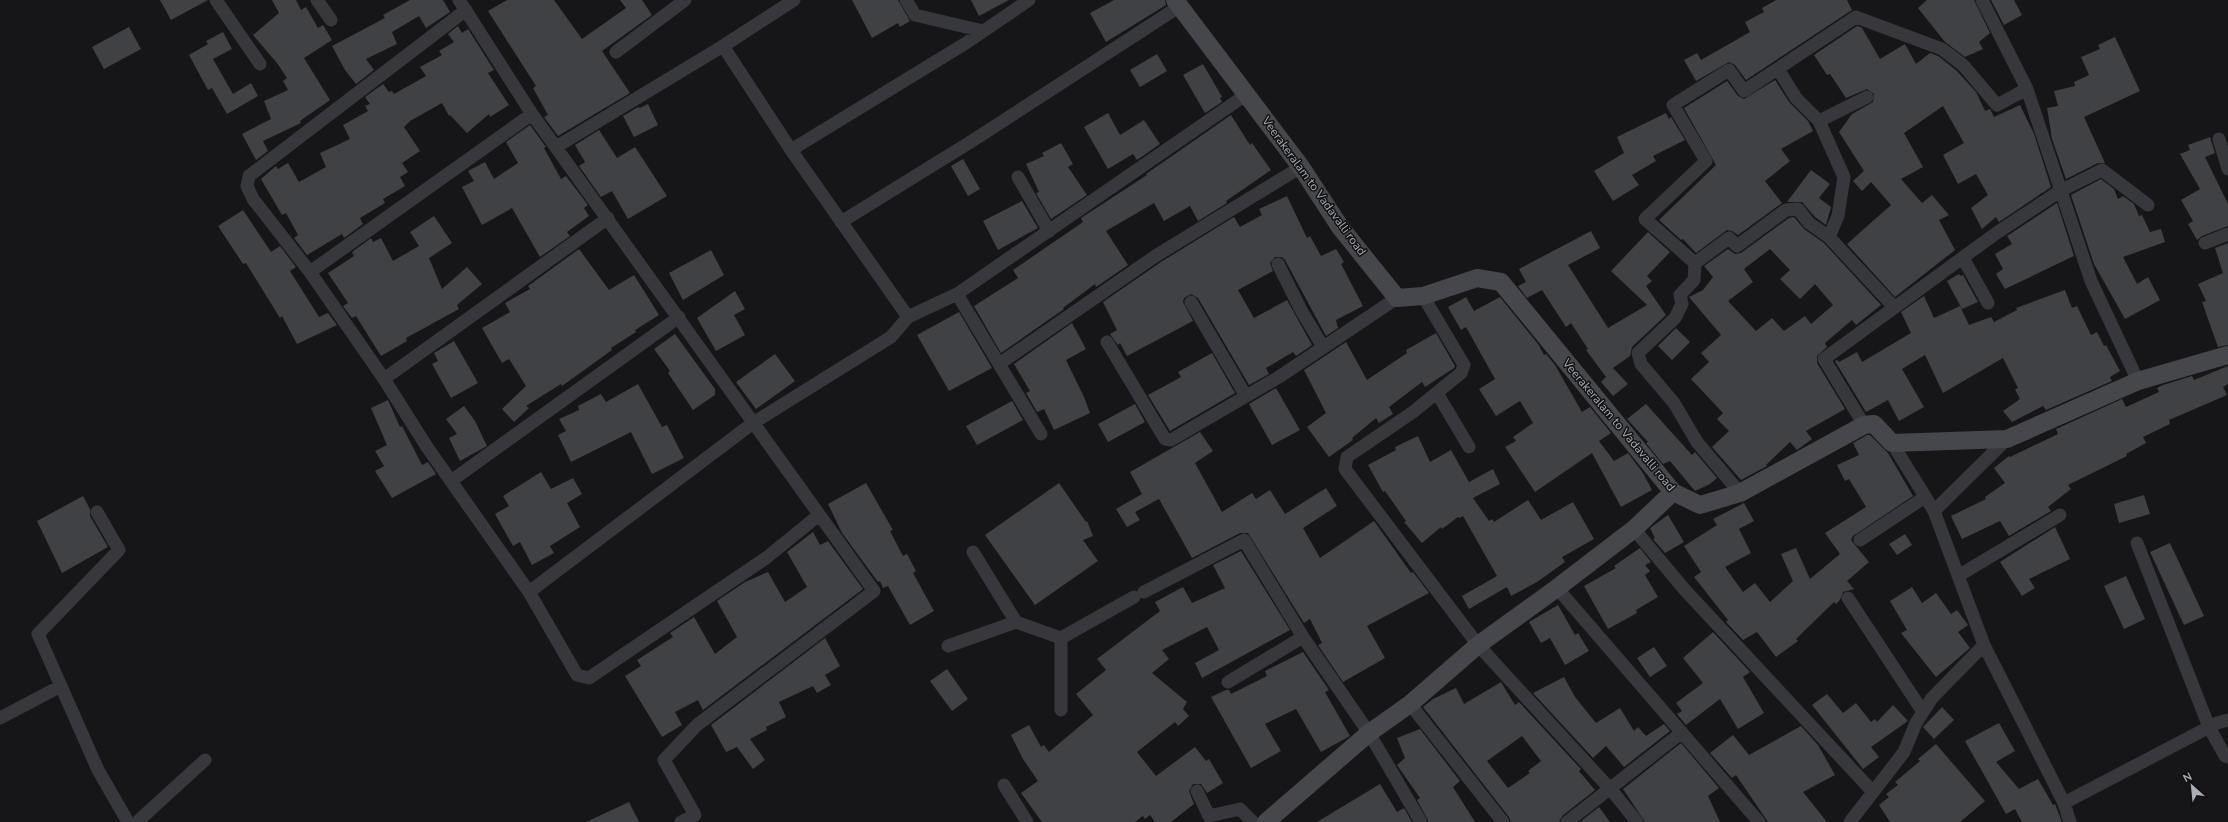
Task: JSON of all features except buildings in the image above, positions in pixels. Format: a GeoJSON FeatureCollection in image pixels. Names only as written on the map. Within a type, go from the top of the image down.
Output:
{"type":"FeatureCollection","features":[{"type":"Feature","properties":{"kind":"street"},"geometry":{"type":"LineString","coordinates":[[318,0],[331,20]]}},
{"type":"Feature","properties":{"kind":"street"},"geometry":{"type":"LineString","coordinates":[[616,52],[685,0]]}},
{"type":"Feature","properties":{"kind":"street"},"geometry":{"type":"LineString","coordinates":[[556,147],[723,46],[794,0]]}},
{"type":"Feature","properties":{"kind":"street"},"geometry":{"type":"LineString","coordinates":[[906,0],[914,15],[983,31]]}},
{"type":"Feature","properties":{"kind":"street"},"geometry":{"type":"LineString","coordinates":[[1982,0],[2027,89],[2091,281],[2138,381]]}},
{"type":"Feature","properties":{"kind":"street"},"geometry":{"type":"LineString","coordinates":[[219,1],[260,64]]}},
{"type":"Feature","properties":{"kind":"street"},"geometry":{"type":"LineString","coordinates":[[791,150],[983,31],[1026,1]]}},
{"type":"Feature","properties":{"kind":"street"},"geometry":{"type":"LineString","coordinates":[[841,222],[972,141],[1178,3]]}},
{"type":"Feature","properties":{"kind":"street","name":"Veerakeralam to Vadavalli road"},"geometry":{"type":"LineString","coordinates":[[1178,3],[1248,94],[1301,167],[1340,227],[1397,298],[1423,296],[1477,278],[1500,282],[1673,492],[1700,505],[1740,493],[1864,425]]}},
{"type":"Feature","properties":{"kind":"street"},"geometry":{"type":"LineString","coordinates":[[681,822],[695,815],[664,760],[697,725],[874,591],[532,114],[462,5],[249,176],[248,186],[253,199],[310,272],[384,379],[427,447],[529,592],[577,675],[589,678],[766,558],[819,515]]}},
{"type":"Feature","properties":{"kind":"street"},"geometry":{"type":"LineString","coordinates":[[1695,263],[1645,219],[1706,162],[1674,105],[1729,70],[1744,91],[1856,17],[1942,49],[1963,65],[1997,105],[2027,89]]}},
{"type":"Feature","properties":{"kind":"street"},"geometry":{"type":"LineString","coordinates":[[723,46],[791,150],[908,317]]}},
{"type":"Feature","properties":{"kind":"street"},"geometry":{"type":"LineString","coordinates":[[1778,68],[1796,98],[1819,121],[1844,177],[1838,216],[1829,237]]}},
{"type":"Feature","properties":{"kind":"street"},"geometry":{"type":"LineString","coordinates":[[529,592],[754,423],[891,337],[908,317],[957,294],[1248,94]]}},
{"type":"Feature","properties":{"kind":"street"},"geometry":{"type":"LineString","coordinates":[[1819,121],[1867,97]]}},
{"type":"Feature","properties":{"kind":"street"},"geometry":{"type":"LineString","coordinates":[[310,272],[532,114]]}},
{"type":"Feature","properties":{"kind":"street"},"geometry":{"type":"LineString","coordinates":[[2219,139],[2228,169]]}},
{"type":"Feature","properties":{"kind":"street"},"geometry":{"type":"LineString","coordinates":[[999,364],[1157,255],[1301,167]]}},
{"type":"Feature","properties":{"kind":"street"},"geometry":{"type":"LineString","coordinates":[[2070,822],[2064,803],[1984,645],[1934,511],[1892,443],[1874,424],[1864,425],[1824,359],[1962,258],[2060,191],[2102,170],[2148,205]]}},
{"type":"Feature","properties":{"kind":"street"},"geometry":{"type":"LineString","coordinates":[[1018,177],[1049,230]]}},
{"type":"Feature","properties":{"kind":"street"},"geometry":{"type":"LineString","coordinates":[[1695,263],[1729,238],[1737,246],[1786,210],[1798,209],[1809,223],[1829,237],[1894,307]]}},
{"type":"Feature","properties":{"kind":"street"},"geometry":{"type":"LineString","coordinates":[[384,379],[608,218]]}},
{"type":"Feature","properties":{"kind":"street"},"geometry":{"type":"LineString","coordinates":[[2205,243],[2228,234]]}},
{"type":"Feature","properties":{"kind":"street"},"geometry":{"type":"LineString","coordinates":[[1962,258],[1988,303]]}},
{"type":"Feature","properties":{"kind":"street"},"geometry":{"type":"LineString","coordinates":[[1695,263],[1694,280],[1680,295],[1682,304],[1675,318],[1638,353],[1641,364],[1674,403],[1698,442],[1740,493]]}},
{"type":"Feature","properties":{"kind":"street"},"geometry":{"type":"LineString","coordinates":[[1278,264],[1301,310],[1323,347]]}},
{"type":"Feature","properties":{"kind":"street"},"geometry":{"type":"LineString","coordinates":[[957,294],[1041,434]]}},
{"type":"Feature","properties":{"kind":"street"},"geometry":{"type":"LineString","coordinates":[[1423,296],[1464,365],[1461,373],[1413,412],[1347,457],[1345,469],[1478,646],[1609,788],[1637,822]]}},
{"type":"Feature","properties":{"kind":"street"},"geometry":{"type":"LineString","coordinates":[[1107,342],[1166,439],[1171,440],[1280,377],[1397,298]]}},
{"type":"Feature","properties":{"kind":"street"},"geometry":{"type":"LineString","coordinates":[[1191,302],[1246,396]]}},
{"type":"Feature","properties":{"kind":"street"},"geometry":{"type":"LineString","coordinates":[[451,481],[678,317]]}},
{"type":"Feature","properties":{"kind":"street"},"geometry":{"type":"LineString","coordinates":[[1934,511],[2007,439],[2138,381],[2228,355]]}},
{"type":"Feature","properties":{"kind":"street"},"geometry":{"type":"LineString","coordinates":[[1437,393],[1469,447]]}},
{"type":"Feature","properties":{"kind":"street"},"geometry":{"type":"LineString","coordinates":[[1892,443],[2007,439]]}},
{"type":"Feature","properties":{"kind":"street"},"geometry":{"type":"LineString","coordinates":[[1266,822],[1369,733],[1410,704],[1478,646],[1634,529],[1673,492]]}},
{"type":"Feature","properties":{"kind":"street"},"geometry":{"type":"LineString","coordinates":[[1860,540],[1925,497]]}},
{"type":"Feature","properties":{"kind":"street"},"geometry":{"type":"LineString","coordinates":[[97,512],[118,550],[38,634],[98,770],[128,822]]}},
{"type":"Feature","properties":{"kind":"street"},"geometry":{"type":"LineString","coordinates":[[1958,576],[2060,515]]}},
{"type":"Feature","properties":{"kind":"street"},"geometry":{"type":"LineString","coordinates":[[1634,529],[1684,589],[1873,792]]}},
{"type":"Feature","properties":{"kind":"street"},"geometry":{"type":"LineString","coordinates":[[973,552],[1016,622],[1061,638],[1244,540],[1303,637],[1369,733],[1421,822]]}},
{"type":"Feature","properties":{"kind":"street"},"geometry":{"type":"LineString","coordinates":[[2137,543],[2209,727],[2225,756],[2228,757]]}},
{"type":"Feature","properties":{"kind":"street"},"geometry":{"type":"LineString","coordinates":[[1557,588],[1759,822]]}},
{"type":"Feature","properties":{"kind":"street"},"geometry":{"type":"LineString","coordinates":[[1848,598],[1923,712]]}},
{"type":"Feature","properties":{"kind":"street"},"geometry":{"type":"LineString","coordinates":[[948,646],[1016,622]]}},
{"type":"Feature","properties":{"kind":"street"},"geometry":{"type":"LineString","coordinates":[[1228,682],[1303,637]]}},
{"type":"Feature","properties":{"kind":"street"},"geometry":{"type":"LineString","coordinates":[[1061,638],[1061,710]]}},
{"type":"Feature","properties":{"kind":"street"},"geometry":{"type":"LineString","coordinates":[[1850,822],[1904,752],[1923,712],[1932,698],[1984,645]]}},
{"type":"Feature","properties":{"kind":"street"},"geometry":{"type":"LineString","coordinates":[[0,718],[61,686]]}},
{"type":"Feature","properties":{"kind":"street"},"geometry":{"type":"LineString","coordinates":[[1410,704],[1503,822]]}},
{"type":"Feature","properties":{"kind":"street"},"geometry":{"type":"LineString","coordinates":[[2064,803],[2209,727],[2228,720]]}},
{"type":"Feature","properties":{"kind":"street"},"geometry":{"type":"LineString","coordinates":[[1567,822],[1681,733]]}},
{"type":"Feature","properties":{"kind":"street"},"geometry":{"type":"LineString","coordinates":[[137,822],[205,760]]}},
{"type":"Feature","properties":{"kind":"street"},"geometry":{"type":"LineString","coordinates":[[1004,785],[1028,822]]}},
{"type":"Feature","properties":{"kind":"street"},"geometry":{"type":"LineString","coordinates":[[1197,791],[1209,816],[1240,809],[1253,822]]}}]}
